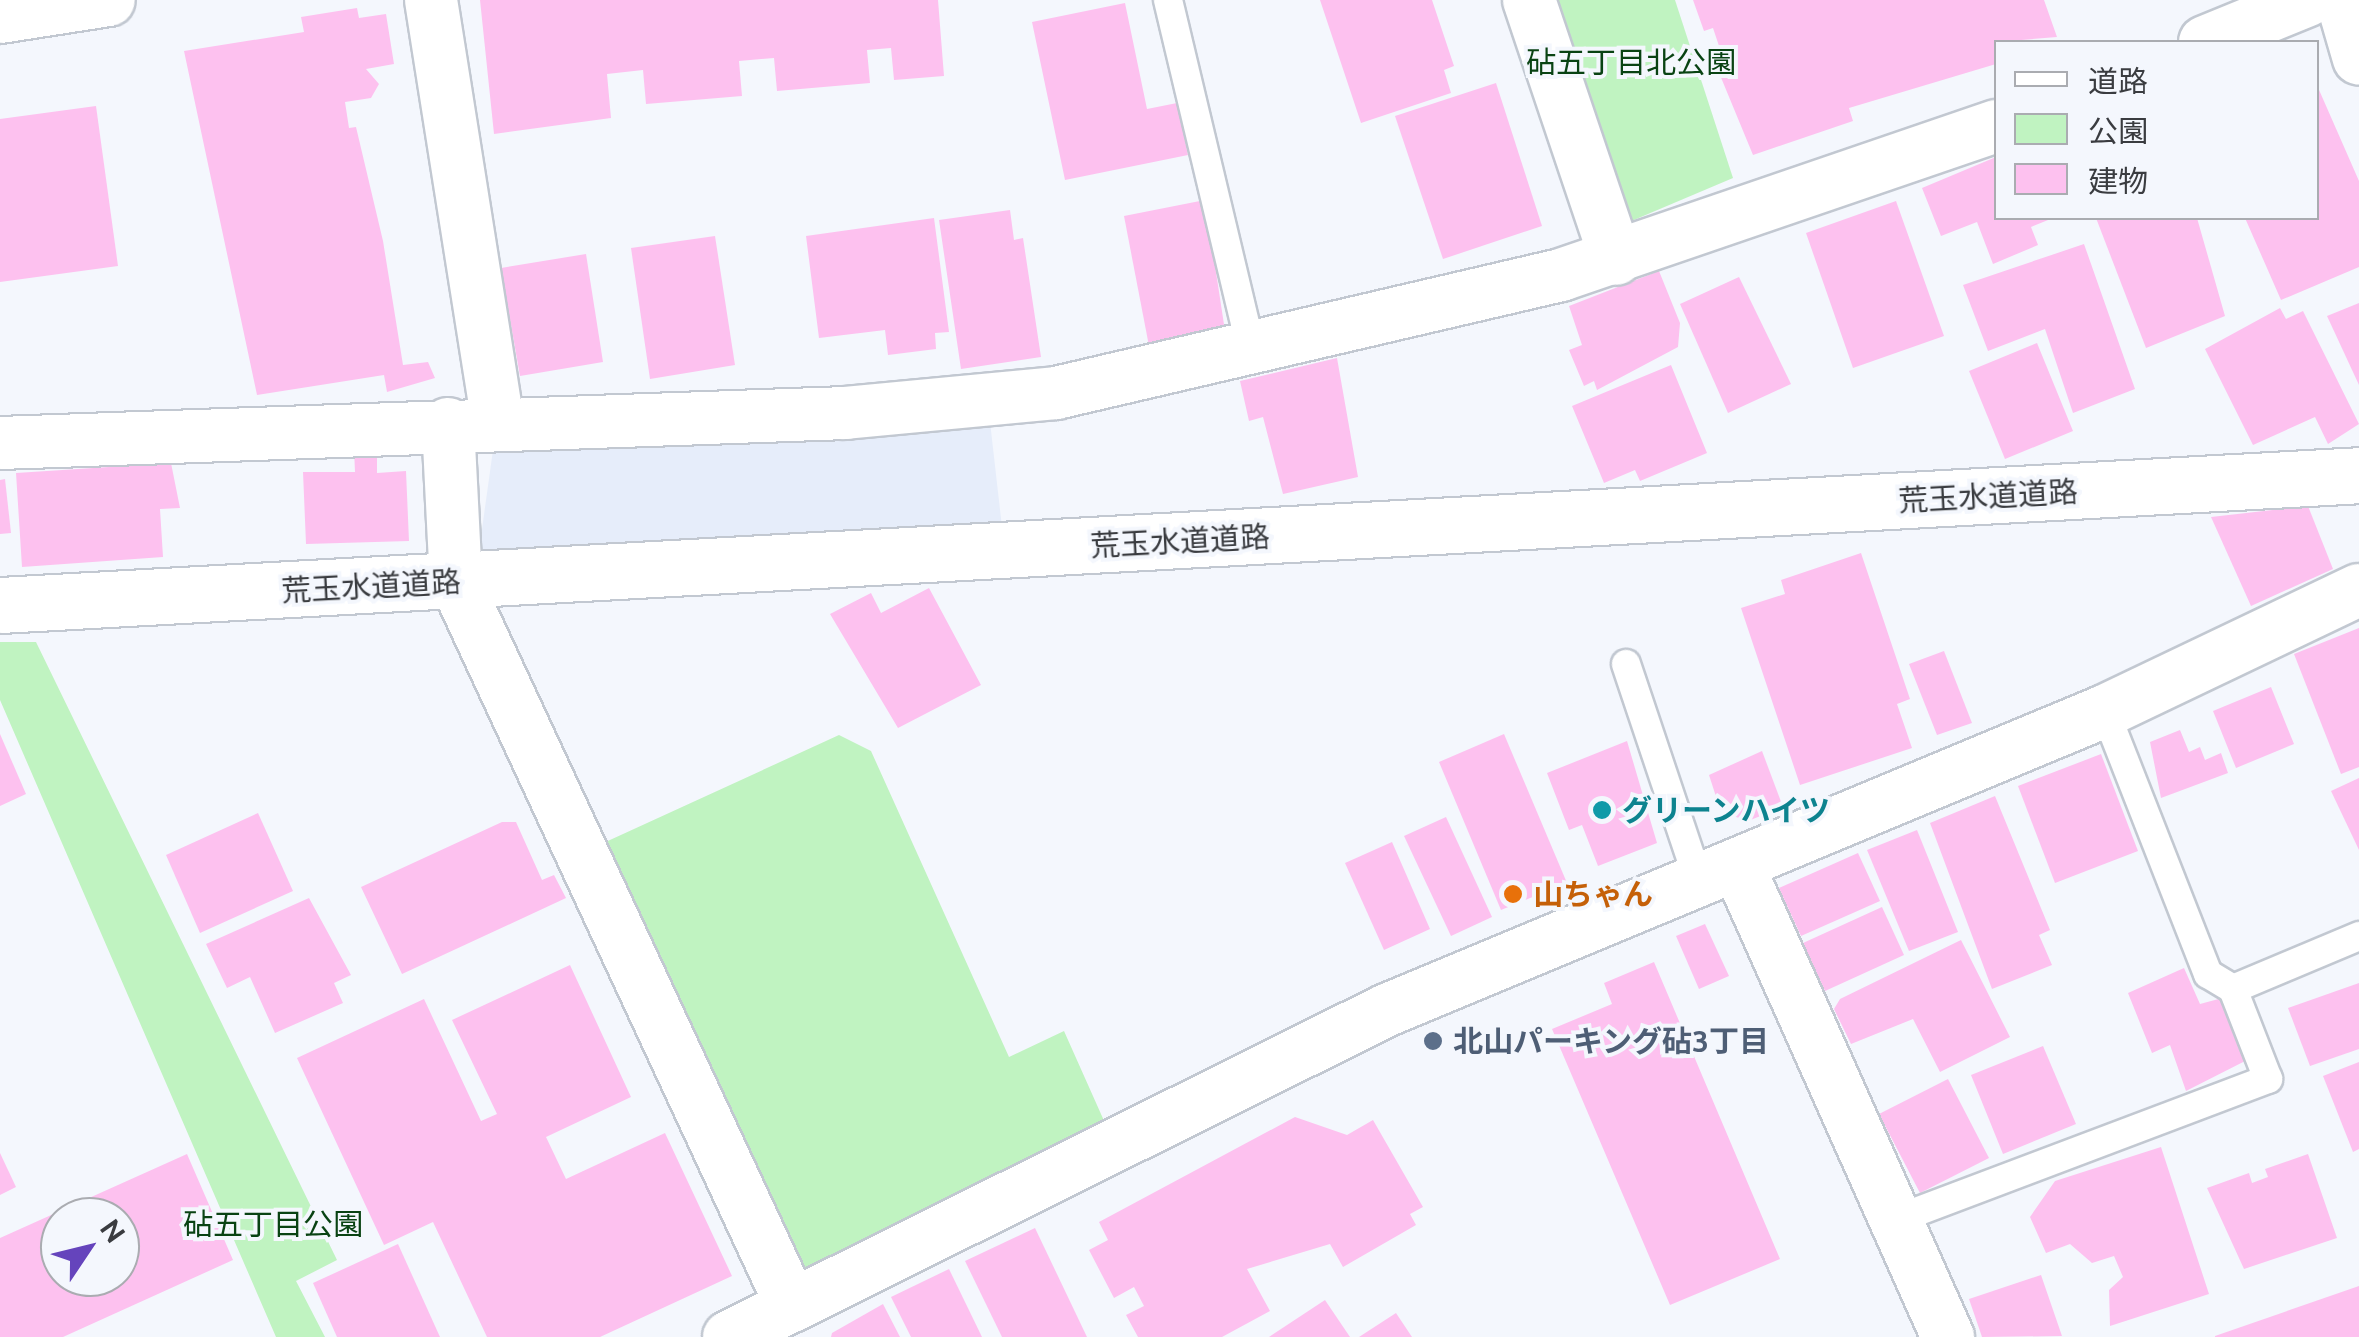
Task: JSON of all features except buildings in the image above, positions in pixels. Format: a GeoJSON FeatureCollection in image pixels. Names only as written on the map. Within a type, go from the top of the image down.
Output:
{"type":"FeatureCollection","features":[{"type":"Feature","properties":{"kind":"main road","name":"荒玉水道道路"},"geometry":{"type":"LineString","coordinates":[[0,606],[2359,474]]}},
{"type":"Feature","properties":{"kind":"street"},"geometry":{"type":"LineString","coordinates":[[0,17],[110,0]]}},
{"type":"Feature","properties":{"kind":"street"},"geometry":{"type":"LineString","coordinates":[[431,0],[473,423],[456,582],[767,1324],[1387,1010],[2105,711],[2359,590]]}},
{"type":"Feature","properties":{"kind":"street"},"geometry":{"type":"LineString","coordinates":[[1529,0],[1616,259]]}},
{"type":"Feature","properties":{"kind":"street"},"geometry":{"type":"LineString","coordinates":[[2210,40],[2308,0]]}},
{"type":"Feature","properties":{"kind":"street"},"geometry":{"type":"LineString","coordinates":[[2342,0],[2359,59]]}},
{"type":"Feature","properties":{"kind":"street"},"geometry":{"type":"LineString","coordinates":[[0,443],[473,423],[844,413],[1056,392],[1252,353],[1616,259],[1994,127]]}},
{"type":"Feature","properties":{"kind":"street"},"geometry":{"type":"LineString","coordinates":[[1718,874],[1896,1220],[1948,1337]]}},
{"type":"Feature","properties":{"kind":"lane"},"geometry":{"type":"LineString","coordinates":[[1168,0],[1252,353]]}},
{"type":"Feature","properties":{"kind":"lane"},"geometry":{"type":"LineString","coordinates":[[1626,664],[1718,874]]}},
{"type":"Feature","properties":{"kind":"lane"},"geometry":{"type":"LineString","coordinates":[[1896,1220],[2268,1078],[2234,989],[2208,974],[2105,711]]}},
{"type":"Feature","properties":{"kind":"lane"},"geometry":{"type":"LineString","coordinates":[[2234,989],[2359,936]]}},
{"type":"Feature","properties":{"kind":"shaded area"},"geometry":{"type":"Polygon","coordinates":[[[989,413],[1002,527],[477,565],[493,450],[989,413]]]}},
{"type":"Feature","properties":{"kind":"green space","name":"砧五丁目北公園"},"geometry":{"type":"Polygon","coordinates":[[[1547,0],[1675,0],[1733,178],[1622,225],[1547,0]]]}},
{"type":"Feature","properties":{"kind":"green space","name":"砧五丁目公園"},"geometry":{"type":"Polygon","coordinates":[[[0,642],[36,642],[337,1260],[296,1281],[325,1337],[276,1337],[0,700],[0,642]]]}},
{"type":"Feature","properties":{"kind":"green space"},"geometry":{"type":"Polygon","coordinates":[[[839,735],[871,751],[1009,1057],[1064,1031],[1105,1123],[811,1276],[791,1267],[599,845],[839,735]]]}},
{"type":"Feature","properties":{"kind":"place","name":"グリーンハイツ"},"geometry":{"type":"Point","coordinates":[1602,810]}},
{"type":"Feature","properties":{"kind":"place","name":"山ちゃん"},"geometry":{"type":"Point","coordinates":[1513,894]}},
{"type":"Feature","properties":{"kind":"place","name":"北山パーキング砧3丁目"},"geometry":{"type":"Point","coordinates":[1433,1041]}}]}
